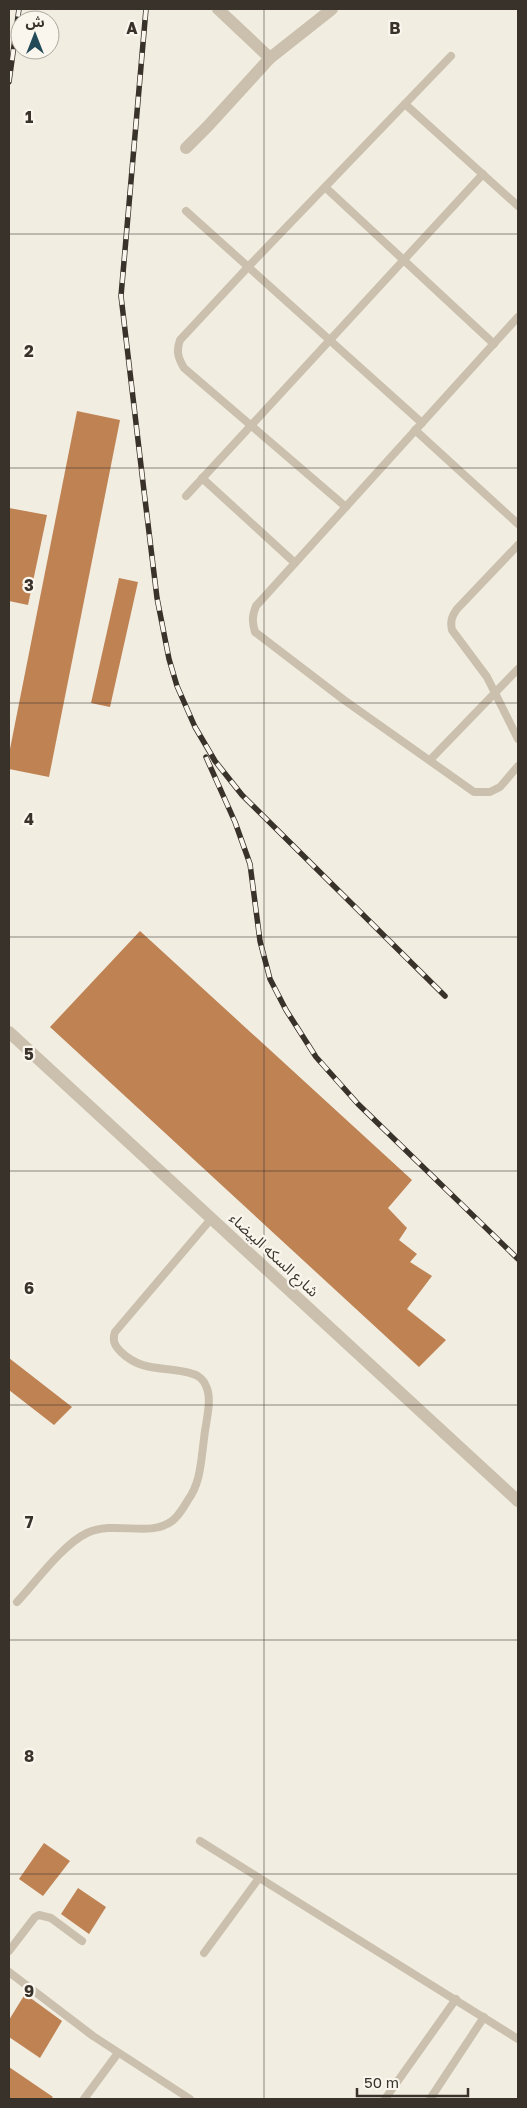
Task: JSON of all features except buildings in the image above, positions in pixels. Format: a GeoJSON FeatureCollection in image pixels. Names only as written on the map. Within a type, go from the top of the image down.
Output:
{"type":"FeatureCollection","features":[{"type":"Feature","properties":{"kind":"street"},"geometry":{"type":"LineString","coordinates":[[218,9],[270,58]]}},
{"type":"Feature","properties":{"kind":"street"},"geometry":{"type":"LineString","coordinates":[[186,148],[270,58],[332,9]]}},
{"type":"Feature","properties":{"kind":"street","name":"شارع السكه البيضاء"},"geometry":{"type":"LineString","coordinates":[[9,1032],[518,1501]]}},
{"type":"Feature","properties":{"kind":"lane"},"geometry":{"type":"LineString","coordinates":[[346,507],[184,368],[178,354],[180,340],[451,56]]}},
{"type":"Feature","properties":{"kind":"lane"},"geometry":{"type":"LineString","coordinates":[[405,104],[518,206]]}},
{"type":"Feature","properties":{"kind":"lane"},"geometry":{"type":"LineString","coordinates":[[186,496],[483,174]]}},
{"type":"Feature","properties":{"kind":"lane"},"geometry":{"type":"LineString","coordinates":[[324,187],[494,344]]}},
{"type":"Feature","properties":{"kind":"lane"},"geometry":{"type":"LineString","coordinates":[[186,211],[422,423]]}},
{"type":"Feature","properties":{"kind":"lane"},"geometry":{"type":"LineString","coordinates":[[518,317],[256,606],[252,614],[252,623],[256,632],[344,700],[430,760],[465,788],[482,794],[490,792],[500,787],[518,766]]}},
{"type":"Feature","properties":{"kind":"lane"},"geometry":{"type":"LineString","coordinates":[[415,430],[518,524]]}},
{"type":"Feature","properties":{"kind":"lane"},"geometry":{"type":"LineString","coordinates":[[202,478],[295,563]]}},
{"type":"Feature","properties":{"kind":"lane"},"geometry":{"type":"LineString","coordinates":[[518,546],[457,608],[450,622],[452,630],[496,692],[518,739]]}},
{"type":"Feature","properties":{"kind":"lane"},"geometry":{"type":"LineString","coordinates":[[430,760],[518,668]]}},
{"type":"Feature","properties":{"kind":"lane"},"geometry":{"type":"LineString","coordinates":[[17,1602],[77,1539],[102,1528],[151,1529],[164,1526],[178,1516],[194,1491],[199,1479],[209,1398],[206,1385],[192,1373],[155,1369],[134,1362],[116,1347],[114,1336],[211,1218]]}},
{"type":"Feature","properties":{"kind":"lane"},"geometry":{"type":"LineString","coordinates":[[200,1841],[518,2039]]}},
{"type":"Feature","properties":{"kind":"lane"},"geometry":{"type":"LineString","coordinates":[[204,1953],[259,1878]]}},
{"type":"Feature","properties":{"kind":"lane"},"geometry":{"type":"LineString","coordinates":[[9,1951],[35,1917],[39,1915],[51,1918],[82,1941]]}},
{"type":"Feature","properties":{"kind":"lane"},"geometry":{"type":"LineString","coordinates":[[9,1972],[93,2036],[190,2099]]}},
{"type":"Feature","properties":{"kind":"lane"},"geometry":{"type":"LineString","coordinates":[[384,2099],[456,1999]]}},
{"type":"Feature","properties":{"kind":"lane"},"geometry":{"type":"LineString","coordinates":[[430,2099],[484,2017]]}},
{"type":"Feature","properties":{"kind":"lane"},"geometry":{"type":"LineString","coordinates":[[84,2099],[118,2052]]}},
{"type":"Feature","properties":{"kind":"railway"},"geometry":{"type":"LineString","coordinates":[[9,82],[19,9]]}},
{"type":"Feature","properties":{"kind":"railway"},"geometry":{"type":"LineString","coordinates":[[146,9],[121,296],[157,598],[169,659],[177,686],[195,727],[215,761],[242,795],[445,996]]}},
{"type":"Feature","properties":{"kind":"railway"},"geometry":{"type":"LineString","coordinates":[[206,757],[235,822],[250,864],[260,941],[270,979],[286,1010],[316,1057],[358,1104],[518,1259]]}}]}
